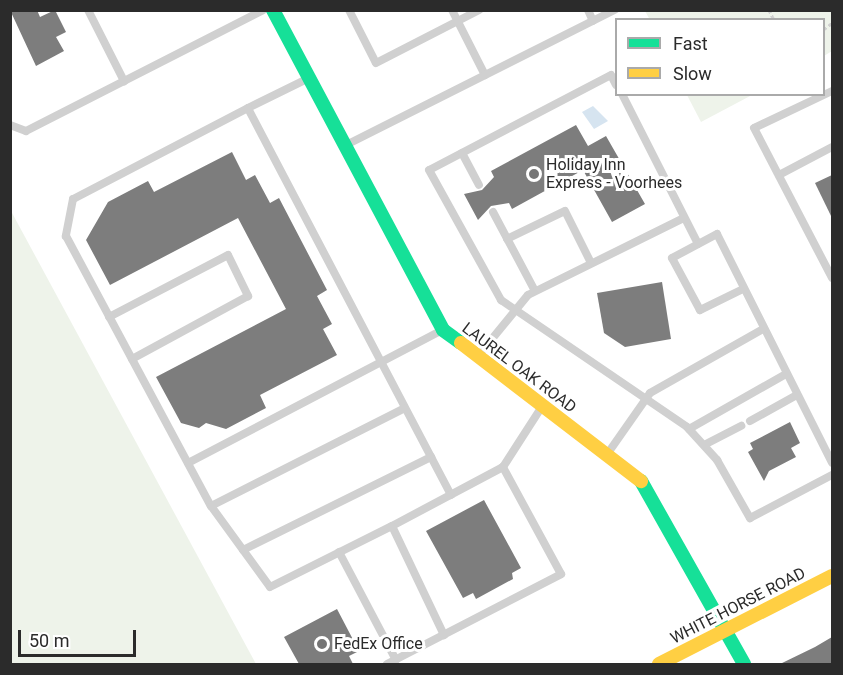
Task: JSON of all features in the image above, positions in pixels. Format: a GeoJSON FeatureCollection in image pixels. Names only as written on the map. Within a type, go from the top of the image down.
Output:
{"type":"FeatureCollection","features":[{"type":"Feature","properties":{"kind":"street","name":"LAUREL OAK ROAD"},"geometry":{"type":"LineString","coordinates":[[273,10],[342,147],[442,330],[475,359],[632,470],[659,502],[744,664]]}},
{"type":"Feature","properties":{"kind":"street","name":"WHITE HORSE ROAD"},"geometry":{"type":"LineString","coordinates":[[659,664],[832,576]]}},
{"type":"Feature","properties":{"kind":"lane"},"geometry":{"type":"LineString","coordinates":[[87,10],[124,81]]}},
{"type":"Feature","properties":{"kind":"lane"},"geometry":{"type":"LineString","coordinates":[[10,125],[26,131],[263,10]]}},
{"type":"Feature","properties":{"kind":"lane"},"geometry":{"type":"LineString","coordinates":[[349,10],[376,63],[479,10]]}},
{"type":"Feature","properties":{"kind":"lane"},"geometry":{"type":"LineString","coordinates":[[452,10],[485,75]]}},
{"type":"Feature","properties":{"kind":"lane"},"geometry":{"type":"LineString","coordinates":[[588,10],[593,21]]}},
{"type":"Feature","properties":{"kind":"lane"},"geometry":{"type":"LineString","coordinates":[[342,147],[615,10]]}},
{"type":"Feature","properties":{"kind":"lane"},"geometry":{"type":"LineString","coordinates":[[615,83],[611,75],[429,170],[501,300],[689,429],[704,445],[750,518],[832,475]]}},
{"type":"Feature","properties":{"kind":"lane"},"geometry":{"type":"LineString","coordinates":[[307,79],[73,199],[66,236],[211,506],[270,587],[503,467],[542,407]]}},
{"type":"Feature","properties":{"kind":"lane"},"geometry":{"type":"LineString","coordinates":[[623,96],[698,244]]}},
{"type":"Feature","properties":{"kind":"lane"},"geometry":{"type":"LineString","coordinates":[[821,96],[754,128],[832,278]]}},
{"type":"Feature","properties":{"kind":"lane"},"geometry":{"type":"LineString","coordinates":[[248,108],[451,495]]}},
{"type":"Feature","properties":{"kind":"lane"},"geometry":{"type":"LineString","coordinates":[[779,175],[832,147]]}},
{"type":"Feature","properties":{"kind":"lane"},"geometry":{"type":"LineString","coordinates":[[462,153],[479,185]]}},
{"type":"Feature","properties":{"kind":"lane"},"geometry":{"type":"LineString","coordinates":[[507,239],[565,211],[591,264]]}},
{"type":"Feature","properties":{"kind":"lane"},"geometry":{"type":"LineString","coordinates":[[493,212],[534,291]]}},
{"type":"Feature","properties":{"kind":"lane"},"geometry":{"type":"LineString","coordinates":[[475,359],[515,310],[534,291],[684,218]]}},
{"type":"Feature","properties":{"kind":"lane"},"geometry":{"type":"LineString","coordinates":[[744,289],[700,310],[672,258],[717,234],[832,463]]}},
{"type":"Feature","properties":{"kind":"lane"},"geometry":{"type":"LineString","coordinates":[[110,316],[228,255],[248,296],[132,359]]}},
{"type":"Feature","properties":{"kind":"lane"},"geometry":{"type":"LineString","coordinates":[[608,453],[646,399],[763,329]]}},
{"type":"Feature","properties":{"kind":"lane"},"geometry":{"type":"LineString","coordinates":[[188,463],[382,364],[442,330]]}},
{"type":"Feature","properties":{"kind":"lane"},"geometry":{"type":"LineString","coordinates":[[689,429],[786,374]]}},
{"type":"Feature","properties":{"kind":"lane"},"geometry":{"type":"LineString","coordinates":[[750,421],[797,395]]}},
{"type":"Feature","properties":{"kind":"lane"},"geometry":{"type":"LineString","coordinates":[[211,506],[405,408]]}},
{"type":"Feature","properties":{"kind":"lane"},"geometry":{"type":"LineString","coordinates":[[704,445],[741,426]]}},
{"type":"Feature","properties":{"kind":"lane"},"geometry":{"type":"LineString","coordinates":[[243,550],[431,457]]}},
{"type":"Feature","properties":{"kind":"lane"},"geometry":{"type":"LineString","coordinates":[[387,664],[561,574],[503,467]]}},
{"type":"Feature","properties":{"kind":"lane"},"geometry":{"type":"LineString","coordinates":[[392,526],[444,635]]}},
{"type":"Feature","properties":{"kind":"lane"},"geometry":{"type":"LineString","coordinates":[[339,552],[396,660]]}},
{"type":"Feature","properties":{"kind":"shaded area"},"geometry":{"type":"Polygon","coordinates":[[[645,11],[832,11],[832,51],[825,55],[825,18],[649,18],[645,11]]]}},
{"type":"Feature","properties":{"kind":"shaded area"},"geometry":{"type":"Polygon","coordinates":[[[688,96],[750,96],[701,122],[688,96]]]}},
{"type":"Feature","properties":{"kind":"shaded area"},"geometry":{"type":"Polygon","coordinates":[[[593,106],[608,121],[594,129],[582,112],[593,106]]]}},
{"type":"Feature","properties":{"kind":"shaded area"},"geometry":{"type":"Polygon","coordinates":[[[11,211],[256,664],[11,664],[11,211]]]}},
{"type":"Feature","properties":{"kind":"building"},"geometry":{"type":"Polygon","coordinates":[[[10,10],[37,10],[40,17],[55,10],[66,32],[56,37],[64,51],[36,66],[10,10]]]}},
{"type":"Feature","properties":{"kind":"building","name":"Holiday Inn Express - Voorhees"},"geometry":{"type":"Polygon","coordinates":[[[576,125],[588,146],[606,136],[645,204],[612,222],[583,170],[512,209],[509,203],[491,206],[478,220],[464,194],[482,190],[494,177],[491,171],[576,125]]]}},
{"type":"Feature","properties":{"kind":"building"},"geometry":{"type":"Polygon","coordinates":[[[232,152],[246,180],[255,175],[270,203],[279,198],[327,290],[317,296],[332,324],[323,329],[337,355],[260,395],[266,408],[226,429],[206,423],[199,428],[181,423],[156,377],[286,309],[238,218],[110,285],[86,240],[108,202],[148,181],[154,192],[232,152]]]}},
{"type":"Feature","properties":{"kind":"building"},"geometry":{"type":"Polygon","coordinates":[[[832,175],[832,218],[815,183],[832,175]]]}},
{"type":"Feature","properties":{"kind":"building"},"geometry":{"type":"Polygon","coordinates":[[[662,282],[671,339],[625,347],[604,333],[597,293],[662,282]]]}},
{"type":"Feature","properties":{"kind":"building"},"geometry":{"type":"Polygon","coordinates":[[[790,422],[800,443],[791,448],[796,457],[769,471],[764,481],[748,452],[753,449],[750,443],[790,422]]]}},
{"type":"Feature","properties":{"kind":"building"},"geometry":{"type":"Polygon","coordinates":[[[484,500],[521,568],[512,573],[513,579],[476,599],[473,593],[463,598],[426,531],[484,500]]]}},
{"type":"Feature","properties":{"kind":"building","name":"FedEx Office"},"geometry":{"type":"Polygon","coordinates":[[[337,609],[359,651],[349,656],[353,664],[299,664],[284,637],[337,609]]]}},
{"type":"Feature","properties":{"kind":"building"},"geometry":{"type":"Polygon","coordinates":[[[832,637],[832,664],[780,664],[815,647],[832,637]]]}},
{"type":"Feature","properties":{"kind":"traffic: fast"},"geometry":{"type":"LineString","coordinates":[[273,10],[443,330],[461,343]]}},
{"type":"Feature","properties":{"kind":"traffic: fast"},"geometry":{"type":"LineString","coordinates":[[641,481],[744,664]]}},
{"type":"Feature","properties":{"kind":"traffic: slow"},"geometry":{"type":"LineString","coordinates":[[461,343],[641,481]]}},
{"type":"Feature","properties":{"kind":"traffic: slow"},"geometry":{"type":"LineString","coordinates":[[659,664],[832,576]]}},
{"type":"Feature","properties":{"kind":"place","name":"Holiday Inn Express - Voorhees"},"geometry":{"type":"Point","coordinates":[534,174]}},
{"type":"Feature","properties":{"kind":"place","name":"FedEx Office"},"geometry":{"type":"Point","coordinates":[322,644]}}]}
